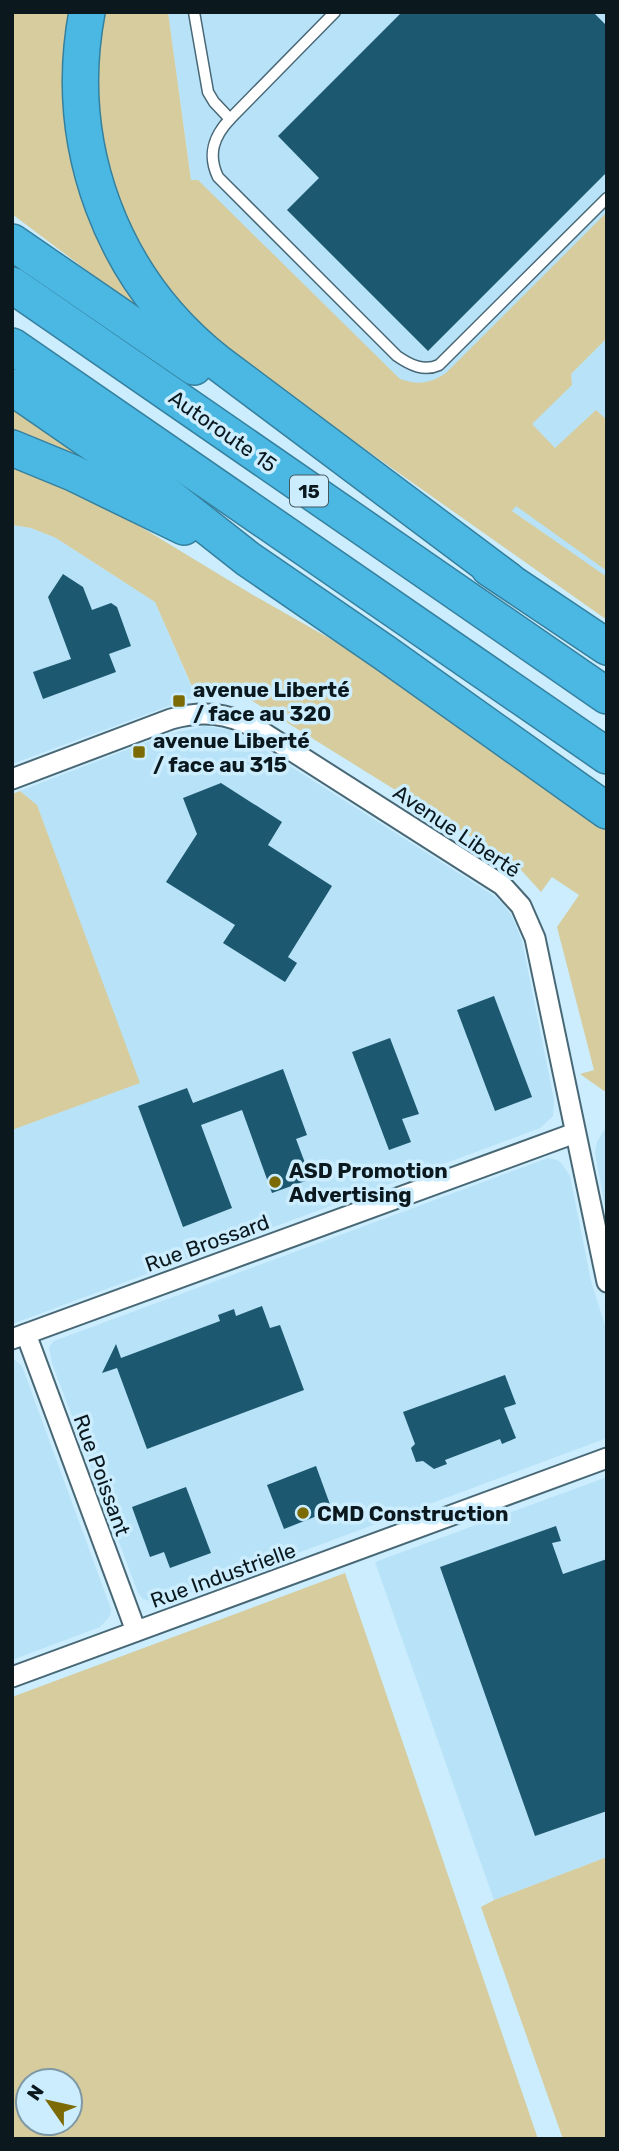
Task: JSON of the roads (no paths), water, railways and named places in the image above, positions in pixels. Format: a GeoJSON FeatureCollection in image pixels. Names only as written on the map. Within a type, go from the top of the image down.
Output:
{"type":"FeatureCollection","features":[{"type":"Feature","properties":{"kind":"highway"},"geometry":{"type":"LineString","coordinates":[[86,12],[81,95],[92,168],[109,221],[122,250],[157,305],[186,336],[216,362],[508,580]]}},
{"type":"Feature","properties":{"kind":"highway"},"geometry":{"type":"LineString","coordinates":[[16,244],[607,647]]}},
{"type":"Feature","properties":{"kind":"highway","name":"Autoroute 15"},"geometry":{"type":"LineString","coordinates":[[12,285],[607,696]]}},
{"type":"Feature","properties":{"kind":"highway","name":"15"},"geometry":{"type":"LineString","coordinates":[[12,346],[607,756]]}},
{"type":"Feature","properties":{"kind":"highway"},"geometry":{"type":"LineString","coordinates":[[12,387],[158,488],[248,559],[607,811]]}},
{"type":"Feature","properties":{"kind":"highway"},"geometry":{"type":"LineString","coordinates":[[12,448],[73,473],[248,559]]}},
{"type":"Feature","properties":{"kind":"street","name":"Avenue Liberté"},"geometry":{"type":"LineString","coordinates":[[12,779],[182,716],[219,713],[243,721],[268,735],[491,877],[521,906],[535,938],[607,1282]]}},
{"type":"Feature","properties":{"kind":"street","name":"Rue Brossard"},"geometry":{"type":"LineString","coordinates":[[19,1337],[575,1133]]}},
{"type":"Feature","properties":{"kind":"street","name":"Rue Poissant"},"geometry":{"type":"LineString","coordinates":[[19,1337],[136,1631]]}},
{"type":"Feature","properties":{"kind":"street","name":"Rue Industrielle"},"geometry":{"type":"LineString","coordinates":[[12,1677],[607,1458]]}},
{"type":"Feature","properties":{"kind":"lane"},"geometry":{"type":"LineString","coordinates":[[194,12],[208,92],[230,119]]}},
{"type":"Feature","properties":{"kind":"lane"},"geometry":{"type":"LineString","coordinates":[[335,12],[222,128],[214,143],[212,160],[218,177],[397,356],[415,366],[433,368],[439,365],[607,198]]}},
{"type":"Feature","properties":{"kind":"place","name":"avenue Liberté / face au 320"},"geometry":{"type":"Point","coordinates":[179,701]}},
{"type":"Feature","properties":{"kind":"place","name":"avenue Liberté / face au 315"},"geometry":{"type":"Point","coordinates":[139,752]}},
{"type":"Feature","properties":{"kind":"place","name":"ASD Promotion Advertising"},"geometry":{"type":"Point","coordinates":[275,1182]}},
{"type":"Feature","properties":{"kind":"place","name":"CMD Construction"},"geometry":{"type":"Point","coordinates":[303,1513]}}]}
